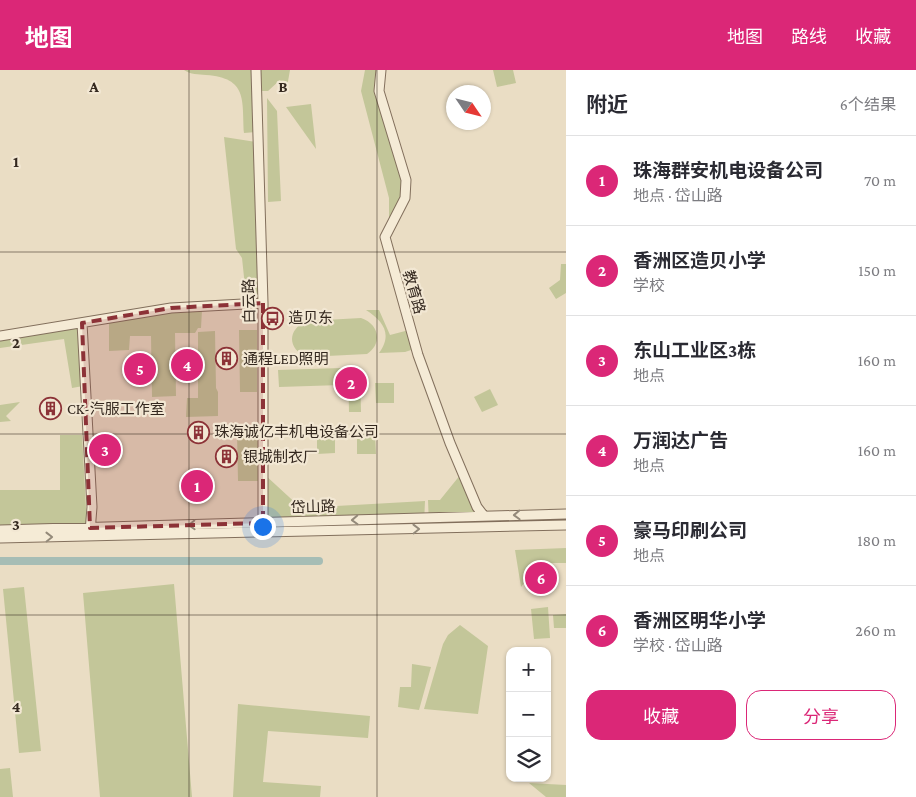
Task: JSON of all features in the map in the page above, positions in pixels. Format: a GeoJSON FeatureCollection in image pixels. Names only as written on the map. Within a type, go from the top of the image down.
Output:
{"type":"FeatureCollection","features":[{"type":"Feature","properties":{"kind":"street","name":"白云路"},"geometry":{"type":"LineString","coordinates":[[256,70],[263,303],[263,527]]}},
{"type":"Feature","properties":{"kind":"street","name":"教育路"},"geometry":{"type":"LineString","coordinates":[[380,70],[379,91],[406,180],[405,198],[385,237],[418,355],[434,401],[477,507],[484,516]]}},
{"type":"Feature","properties":{"kind":"street"},"geometry":{"type":"LineString","coordinates":[[0,336],[171,308],[263,303]]}},
{"type":"Feature","properties":{"kind":"street"},"geometry":{"type":"LineString","coordinates":[[82,322],[92,507],[90,532]]}},
{"type":"Feature","properties":{"kind":"street","name":"岱山路"},"geometry":{"type":"LineString","coordinates":[[0,538],[90,532],[263,527],[484,516],[566,514]]}},
{"type":"Feature","properties":{"kind":"street","name":"岱山路"},"geometry":{"type":"LineString","coordinates":[[263,527],[566,526]]}},
{"type":"Feature","properties":{"kind":"street","name":"岱山路"},"geometry":{"type":"LineString","coordinates":[[0,530],[90,532]]}},
{"type":"Feature","properties":{"kind":"highlighted area"},"geometry":{"type":"Polygon","coordinates":[[[263,303],[263,523],[90,528],[82,323],[171,308],[263,303]]]}},
{"type":"Feature","properties":{"kind":"green space"},"geometry":{"type":"Polygon","coordinates":[[[184,70],[254,70],[256,132],[244,133],[242,101],[236,86],[220,77],[192,74],[184,70]]]}},
{"type":"Feature","properties":{"kind":"green space"},"geometry":{"type":"Polygon","coordinates":[[[259,70],[290,70],[284,95],[280,80],[268,91],[259,91],[259,70]]]}},
{"type":"Feature","properties":{"kind":"green space"},"geometry":{"type":"Polygon","coordinates":[[[365,70],[378,70],[404,181],[403,196],[389,224],[389,198],[361,91],[365,70]]]}},
{"type":"Feature","properties":{"kind":"green space"},"geometry":{"type":"Polygon","coordinates":[[[493,70],[513,70],[516,83],[497,87],[493,70]]]}},
{"type":"Feature","properties":{"kind":"green space"},"geometry":{"type":"Polygon","coordinates":[[[267,98],[277,111],[281,201],[268,202],[267,98]]]}},
{"type":"Feature","properties":{"kind":"green space"},"geometry":{"type":"Polygon","coordinates":[[[311,104],[316,149],[286,107],[311,104]]]}},
{"type":"Feature","properties":{"kind":"green space"},"geometry":{"type":"Polygon","coordinates":[[[224,137],[256,142],[260,294],[246,296],[242,258],[236,249],[224,137]]]}},
{"type":"Feature","properties":{"kind":"green space"},"geometry":{"type":"Polygon","coordinates":[[[561,264],[566,264],[566,293],[556,299],[549,288],[560,280],[561,264]]]}},
{"type":"Feature","properties":{"kind":"green space"},"geometry":{"type":"Polygon","coordinates":[[[202,310],[201,328],[198,328],[195,333],[175,333],[176,396],[152,397],[151,336],[130,336],[129,350],[109,351],[109,320],[172,311],[202,310]]]}},
{"type":"Feature","properties":{"kind":"green space"},"geometry":{"type":"Polygon","coordinates":[[[366,310],[379,310],[390,335],[409,330],[414,349],[405,352],[379,353],[386,334],[381,323],[366,310]]]}},
{"type":"Feature","properties":{"kind":"green space"},"geometry":{"type":"Polygon","coordinates":[[[361,318],[372,325],[377,334],[375,345],[367,354],[307,357],[300,353],[293,344],[293,334],[296,329],[307,321],[361,318]]]}},
{"type":"Feature","properties":{"kind":"green space"},"geometry":{"type":"Polygon","coordinates":[[[79,326],[83,386],[72,388],[64,339],[0,348],[0,339],[79,326]]]}},
{"type":"Feature","properties":{"kind":"green space"},"geometry":{"type":"Polygon","coordinates":[[[239,330],[257,330],[257,392],[240,392],[239,330]]]}},
{"type":"Feature","properties":{"kind":"green space"},"geometry":{"type":"Polygon","coordinates":[[[215,331],[218,416],[186,417],[187,398],[198,398],[198,332],[215,331]]]}},
{"type":"Feature","properties":{"kind":"green space"},"geometry":{"type":"Polygon","coordinates":[[[348,367],[360,367],[361,412],[349,412],[348,367]]]}},
{"type":"Feature","properties":{"kind":"green space"},"geometry":{"type":"Polygon","coordinates":[[[341,368],[341,385],[279,387],[278,370],[341,368]]]}},
{"type":"Feature","properties":{"kind":"green space"},"geometry":{"type":"Polygon","coordinates":[[[375,383],[394,383],[394,403],[376,403],[375,383]]]}},
{"type":"Feature","properties":{"kind":"green space"},"geometry":{"type":"Polygon","coordinates":[[[490,389],[498,405],[482,412],[474,397],[490,389]]]}},
{"type":"Feature","properties":{"kind":"green space"},"geometry":{"type":"Polygon","coordinates":[[[20,402],[6,416],[11,421],[0,422],[0,405],[20,402]]]}},
{"type":"Feature","properties":{"kind":"green space"},"geometry":{"type":"Polygon","coordinates":[[[237,432],[258,432],[258,481],[238,481],[237,432]]]}},
{"type":"Feature","properties":{"kind":"green space"},"geometry":{"type":"Polygon","coordinates":[[[335,433],[335,453],[317,454],[317,434],[335,433]]]}},
{"type":"Feature","properties":{"kind":"green space"},"geometry":{"type":"Polygon","coordinates":[[[357,434],[375,434],[376,454],[357,454],[357,434]]]}},
{"type":"Feature","properties":{"kind":"green space"},"geometry":{"type":"Polygon","coordinates":[[[60,435],[82,435],[87,526],[0,530],[0,490],[60,490],[60,435]]]}},
{"type":"Feature","properties":{"kind":"green space"},"geometry":{"type":"Polygon","coordinates":[[[264,474],[301,508],[425,501],[424,524],[264,525],[264,474]]]}},
{"type":"Feature","properties":{"kind":"green space"},"geometry":{"type":"Polygon","coordinates":[[[461,474],[485,524],[429,525],[428,500],[440,500],[461,474]]]}},
{"type":"Feature","properties":{"kind":"green space"},"geometry":{"type":"Polygon","coordinates":[[[566,548],[566,563],[540,563],[521,587],[515,550],[566,548]]]}},
{"type":"Feature","properties":{"kind":"green space"},"geometry":{"type":"Polygon","coordinates":[[[174,584],[192,797],[100,797],[83,593],[174,584]]]}},
{"type":"Feature","properties":{"kind":"green space"},"geometry":{"type":"Polygon","coordinates":[[[24,587],[41,751],[19,753],[3,589],[24,587]]]}},
{"type":"Feature","properties":{"kind":"green space"},"geometry":{"type":"Polygon","coordinates":[[[548,607],[550,638],[534,639],[531,609],[548,607]]]}},
{"type":"Feature","properties":{"kind":"green space"},"geometry":{"type":"Polygon","coordinates":[[[566,614],[566,628],[554,628],[553,615],[566,614]]]}},
{"type":"Feature","properties":{"kind":"green space"},"geometry":{"type":"Polygon","coordinates":[[[460,625],[488,646],[478,714],[424,709],[443,644],[448,635],[460,625]]]}},
{"type":"Feature","properties":{"kind":"green space"},"geometry":{"type":"Polygon","coordinates":[[[412,664],[431,667],[419,710],[398,707],[400,687],[411,687],[412,664]]]}},
{"type":"Feature","properties":{"kind":"green space"},"geometry":{"type":"Polygon","coordinates":[[[238,704],[370,716],[368,738],[268,731],[263,782],[321,786],[320,797],[233,797],[238,704]]]}},
{"type":"Feature","properties":{"kind":"green space"},"geometry":{"type":"Polygon","coordinates":[[[10,768],[13,797],[0,797],[0,769],[10,768]]]}},
{"type":"Feature","properties":{"kind":"green space"},"geometry":{"type":"Polygon","coordinates":[[[529,783],[566,785],[566,797],[546,797],[529,783]]]}},
{"type":"Feature","properties":{"kind":"waterway"},"geometry":{"type":"LineString","coordinates":[[0,561],[319,561]]}},
{"type":"Feature","properties":{"kind":"place","name":"造贝东"},"geometry":{"type":"Point","coordinates":[272,318]}},
{"type":"Feature","properties":{"kind":"place","name":"通程LED照明"},"geometry":{"type":"Point","coordinates":[227,359]}},
{"type":"Feature","properties":{"kind":"place","name":"万润达广告"},"geometry":{"type":"Point","coordinates":[187,365]}},
{"type":"Feature","properties":{"kind":"place","name":"豪马印刷公司"},"geometry":{"type":"Point","coordinates":[140,369]}},
{"type":"Feature","properties":{"kind":"place","name":"香洲区造贝小学"},"geometry":{"type":"Point","coordinates":[351,383]}},
{"type":"Feature","properties":{"kind":"place","name":"CK-汽服工作室"},"geometry":{"type":"Point","coordinates":[51,409]}},
{"type":"Feature","properties":{"kind":"place","name":"珠海诚亿丰机电设备公司"},"geometry":{"type":"Point","coordinates":[198,432]}},
{"type":"Feature","properties":{"kind":"place","name":"东山工业区3栋"},"geometry":{"type":"Point","coordinates":[105,450]}},
{"type":"Feature","properties":{"kind":"place","name":"银城制衣厂"},"geometry":{"type":"Point","coordinates":[227,457]}},
{"type":"Feature","properties":{"kind":"place","name":"珠海群安机电设备公司"},"geometry":{"type":"Point","coordinates":[197,486]}},
{"type":"Feature","properties":{"kind":"place","name":"香洲区明华小学"},"geometry":{"type":"Point","coordinates":[541,578]}}]}
